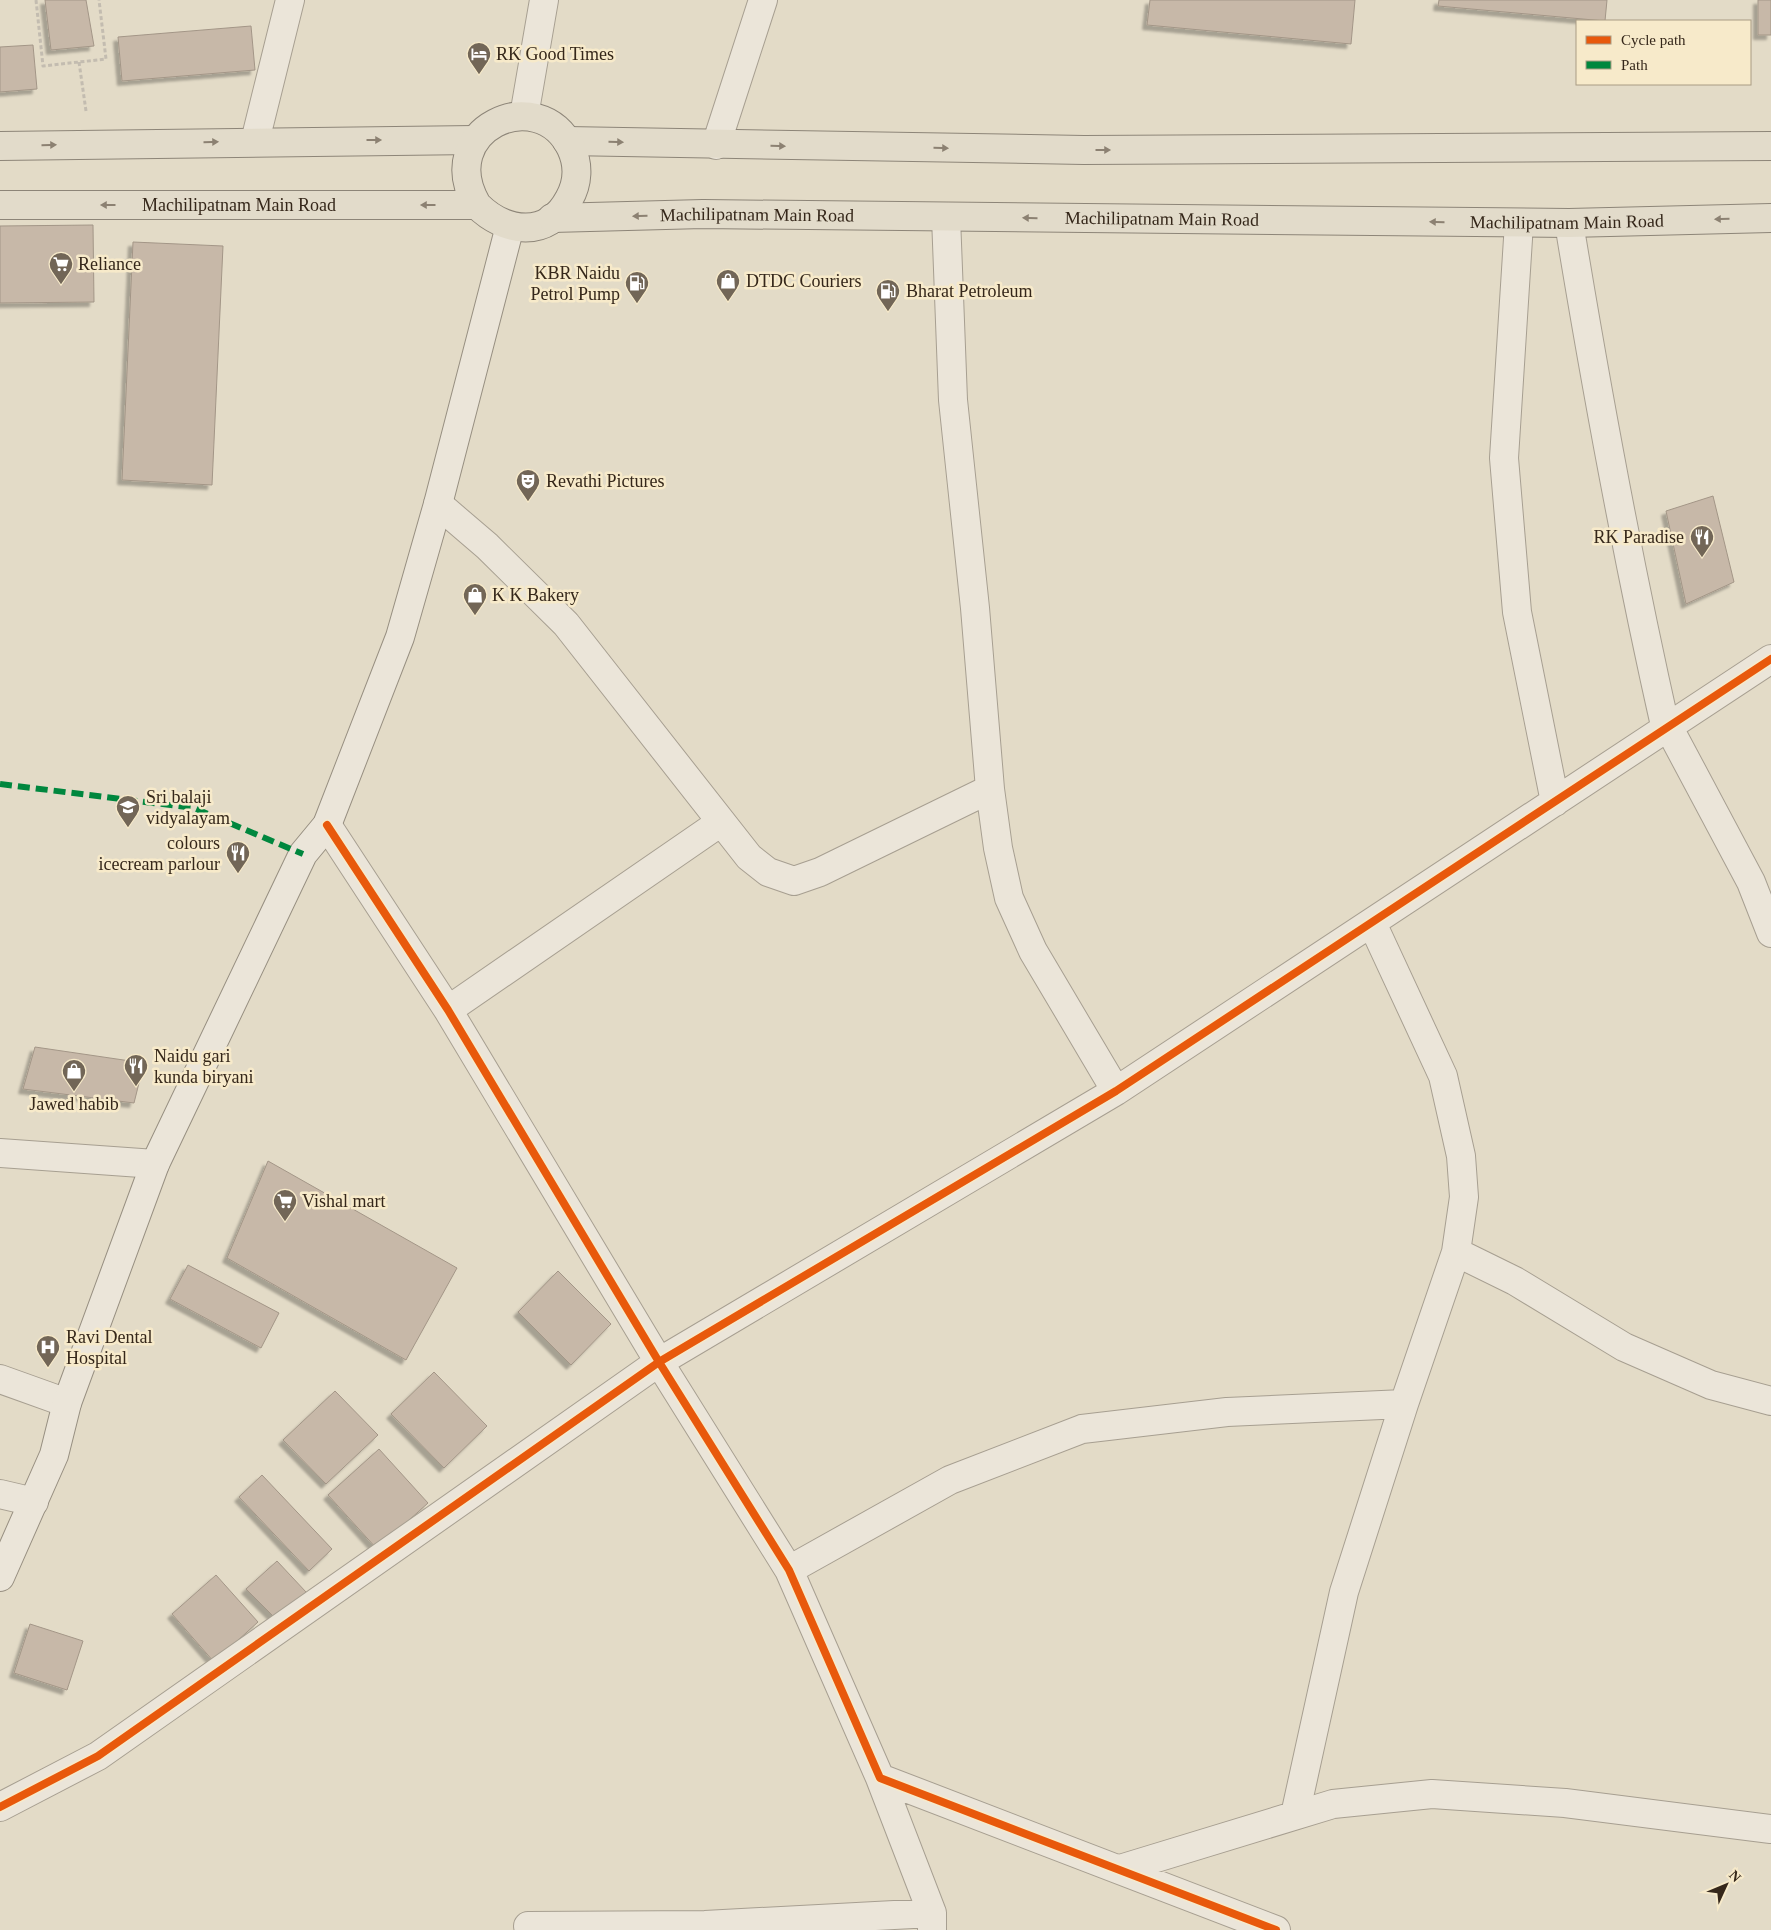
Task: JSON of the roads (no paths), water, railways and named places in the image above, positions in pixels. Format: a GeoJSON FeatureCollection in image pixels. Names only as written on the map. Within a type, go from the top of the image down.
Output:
{"type":"FeatureCollection","features":[{"type":"Feature","properties":{"kind":"main road","name":"Machilipatnam Main Road"},"geometry":{"type":"LineString","coordinates":[[524,116],[540,119],[556,128],[567,141],[575,157],[577,174],[574,191],[565,206],[552,218],[539,225],[525,228],[510,226],[490,218],[477,205],[468,190],[465,172],[468,155],[475,140],[488,126],[505,118],[524,116]]}},
{"type":"Feature","properties":{"kind":"main road"},"geometry":{"type":"LineString","coordinates":[[0,146],[255,141],[475,140]]}},
{"type":"Feature","properties":{"kind":"main road"},"geometry":{"type":"LineString","coordinates":[[567,141],[1084,150],[1771,146]]}},
{"type":"Feature","properties":{"kind":"main road","name":"Machilipatnam Main Road"},"geometry":{"type":"LineString","coordinates":[[0,205],[477,205]]}},
{"type":"Feature","properties":{"kind":"main road","name":"Machilipatnam Main Road"},"geometry":{"type":"LineString","coordinates":[[552,218],[703,214],[1519,223],[1771,218]]}},
{"type":"Feature","properties":{"kind":"street"},"geometry":{"type":"LineString","coordinates":[[255,141],[290,0]]}},
{"type":"Feature","properties":{"kind":"street"},"geometry":{"type":"LineString","coordinates":[[524,116],[544,0]]}},
{"type":"Feature","properties":{"kind":"street"},"geometry":{"type":"LineString","coordinates":[[716,145],[763,0]]}},
{"type":"Feature","properties":{"kind":"street"},"geometry":{"type":"LineString","coordinates":[[946,217],[953,400],[975,608],[990,789],[998,848],[1009,898],[1033,951],[1116,1092]]}},
{"type":"Feature","properties":{"kind":"street"},"geometry":{"type":"LineString","coordinates":[[1519,223],[1504,458],[1517,612],[1555,802]]}},
{"type":"Feature","properties":{"kind":"street"},"geometry":{"type":"LineString","coordinates":[[1569,223],[1597,392],[1639,610],[1667,729],[1751,882],[1771,933]]}},
{"type":"Feature","properties":{"kind":"street"},"geometry":{"type":"LineString","coordinates":[[0,1577],[54,1455],[67,1403],[155,1164],[303,854],[327,825],[400,637],[438,504],[510,226]]}},
{"type":"Feature","properties":{"kind":"street"},"geometry":{"type":"LineString","coordinates":[[438,504],[487,546],[566,624],[749,857],[768,872],[794,881],[820,872],[990,789]]}},
{"type":"Feature","properties":{"kind":"street"},"geometry":{"type":"LineString","coordinates":[[0,1807],[98,1756],[659,1362],[1116,1092],[1771,659]]}},
{"type":"Feature","properties":{"kind":"street"},"geometry":{"type":"LineString","coordinates":[[448,1010],[721,822]]}},
{"type":"Feature","properties":{"kind":"street"},"geometry":{"type":"LineString","coordinates":[[327,825],[448,1010],[659,1362],[789,1570],[880,1778],[932,1921],[528,1926]]}},
{"type":"Feature","properties":{"kind":"street"},"geometry":{"type":"LineString","coordinates":[[1295,1816],[1344,1592],[1404,1404],[1456,1252],[1464,1197],[1462,1156],[1444,1076],[1372,923]]}},
{"type":"Feature","properties":{"kind":"street"},"geometry":{"type":"LineString","coordinates":[[0,1153],[155,1164]]}},
{"type":"Feature","properties":{"kind":"street"},"geometry":{"type":"LineString","coordinates":[[1456,1252],[1515,1281],[1624,1347],[1712,1386],[1771,1401]]}},
{"type":"Feature","properties":{"kind":"street"},"geometry":{"type":"LineString","coordinates":[[0,1379],[67,1403]]}},
{"type":"Feature","properties":{"kind":"street"},"geometry":{"type":"LineString","coordinates":[[789,1570],[950,1480],[1082,1429],[1227,1412],[1404,1404]]}},
{"type":"Feature","properties":{"kind":"street"},"geometry":{"type":"LineString","coordinates":[[0,1494],[34,1502]]}},
{"type":"Feature","properties":{"kind":"street"},"geometry":{"type":"LineString","coordinates":[[880,1778],[1276,1930]]}},
{"type":"Feature","properties":{"kind":"street"},"geometry":{"type":"LineString","coordinates":[[1120,1869],[1333,1804],[1432,1794],[1565,1803],[1771,1829]]}},
{"type":"Feature","properties":{"kind":"place","name":"RK Good Times"},"geometry":{"type":"Point","coordinates":[479,75]}},
{"type":"Feature","properties":{"kind":"place","name":"Reliance"},"geometry":{"type":"Point","coordinates":[61,285]}},
{"type":"Feature","properties":{"kind":"place","name":"DTDC Couriers"},"geometry":{"type":"Point","coordinates":[728,302]}},
{"type":"Feature","properties":{"kind":"place","name":"KBR Naidu Petrol Pump"},"geometry":{"type":"Point","coordinates":[637,304]}},
{"type":"Feature","properties":{"kind":"place","name":"Bharat Petroleum"},"geometry":{"type":"Point","coordinates":[888,312]}},
{"type":"Feature","properties":{"kind":"place","name":"Revathi Pictures"},"geometry":{"type":"Point","coordinates":[528,502]}},
{"type":"Feature","properties":{"kind":"place","name":"RK Paradise"},"geometry":{"type":"Point","coordinates":[1702,558]}},
{"type":"Feature","properties":{"kind":"place","name":"K K Bakery"},"geometry":{"type":"Point","coordinates":[475,616]}},
{"type":"Feature","properties":{"kind":"place","name":"Sri balaji vidyalayam"},"geometry":{"type":"Point","coordinates":[128,828]}},
{"type":"Feature","properties":{"kind":"place","name":"colours icecream parlour"},"geometry":{"type":"Point","coordinates":[238,874]}},
{"type":"Feature","properties":{"kind":"place","name":"Naidu gari kunda biryani"},"geometry":{"type":"Point","coordinates":[136,1087]}},
{"type":"Feature","properties":{"kind":"place","name":"Jawed habib"},"geometry":{"type":"Point","coordinates":[74,1092]}},
{"type":"Feature","properties":{"kind":"place","name":"Vishal mart"},"geometry":{"type":"Point","coordinates":[285,1222]}},
{"type":"Feature","properties":{"kind":"place","name":"Ravi Dental Hospital"},"geometry":{"type":"Point","coordinates":[48,1368]}}]}
